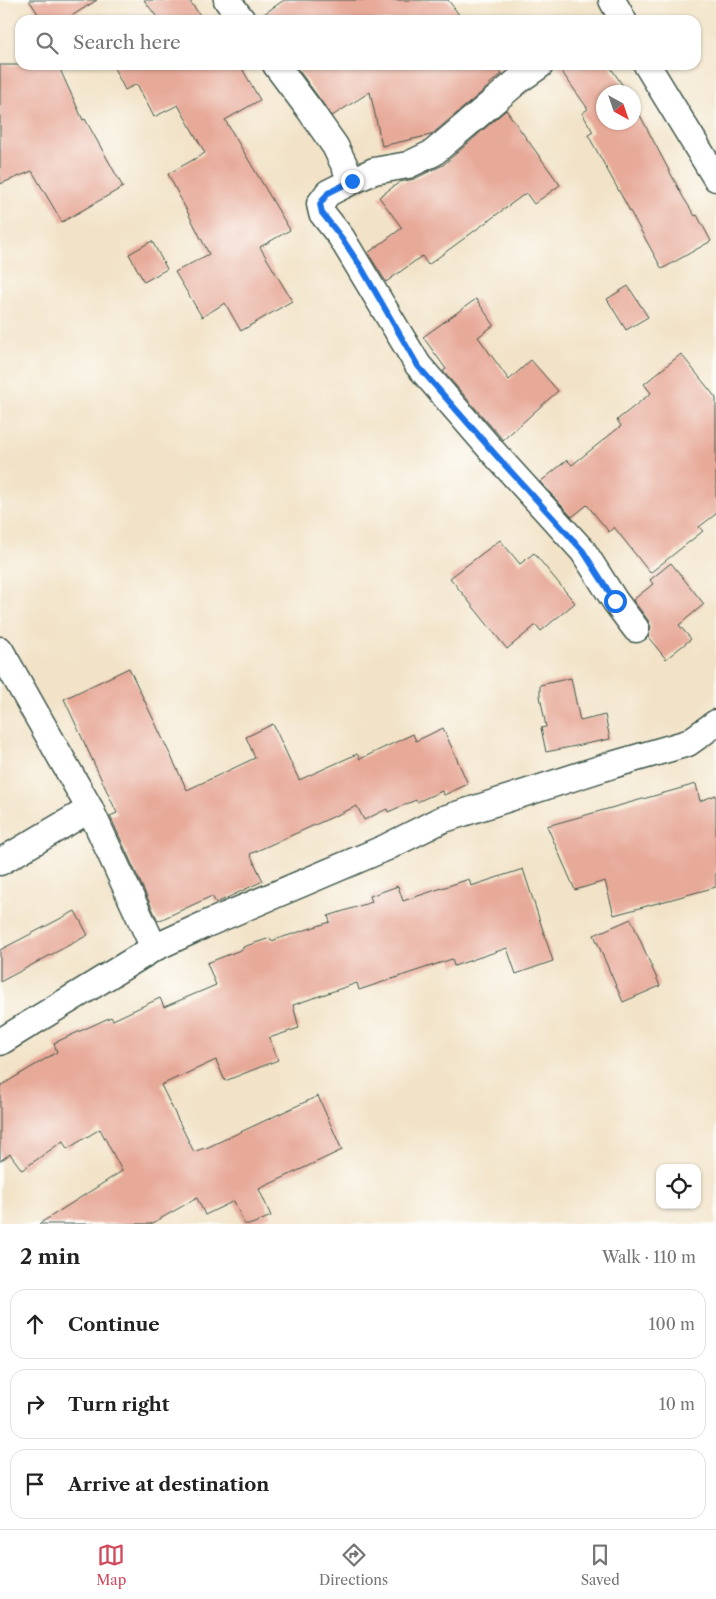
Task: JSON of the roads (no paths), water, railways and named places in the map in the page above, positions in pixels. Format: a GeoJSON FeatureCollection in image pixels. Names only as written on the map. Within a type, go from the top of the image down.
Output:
{"type":"FeatureCollection","features":[{"type":"Feature","properties":{"kind":"street"},"geometry":{"type":"LineString","coordinates":[[226,0],[238,15]]}},
{"type":"Feature","properties":{"kind":"street"},"geometry":{"type":"LineString","coordinates":[[280,70],[335,146],[352,181]]}},
{"type":"Feature","properties":{"kind":"street"},"geometry":{"type":"LineString","coordinates":[[533,70],[433,153],[408,165],[374,171],[328,193],[320,204],[322,213],[361,267],[418,366],[583,551],[615,601],[636,629]]}},
{"type":"Feature","properties":{"kind":"street"},"geometry":{"type":"LineString","coordinates":[[650,70],[716,178]]}},
{"type":"Feature","properties":{"kind":"street"},"geometry":{"type":"LineString","coordinates":[[0,650],[90,809],[154,948]]}},
{"type":"Feature","properties":{"kind":"street"},"geometry":{"type":"LineString","coordinates":[[0,1042],[154,948],[204,924],[385,848],[441,820],[688,742],[716,723]]}},
{"type":"Feature","properties":{"kind":"street"},"geometry":{"type":"LineString","coordinates":[[0,862],[90,809]]}}]}
